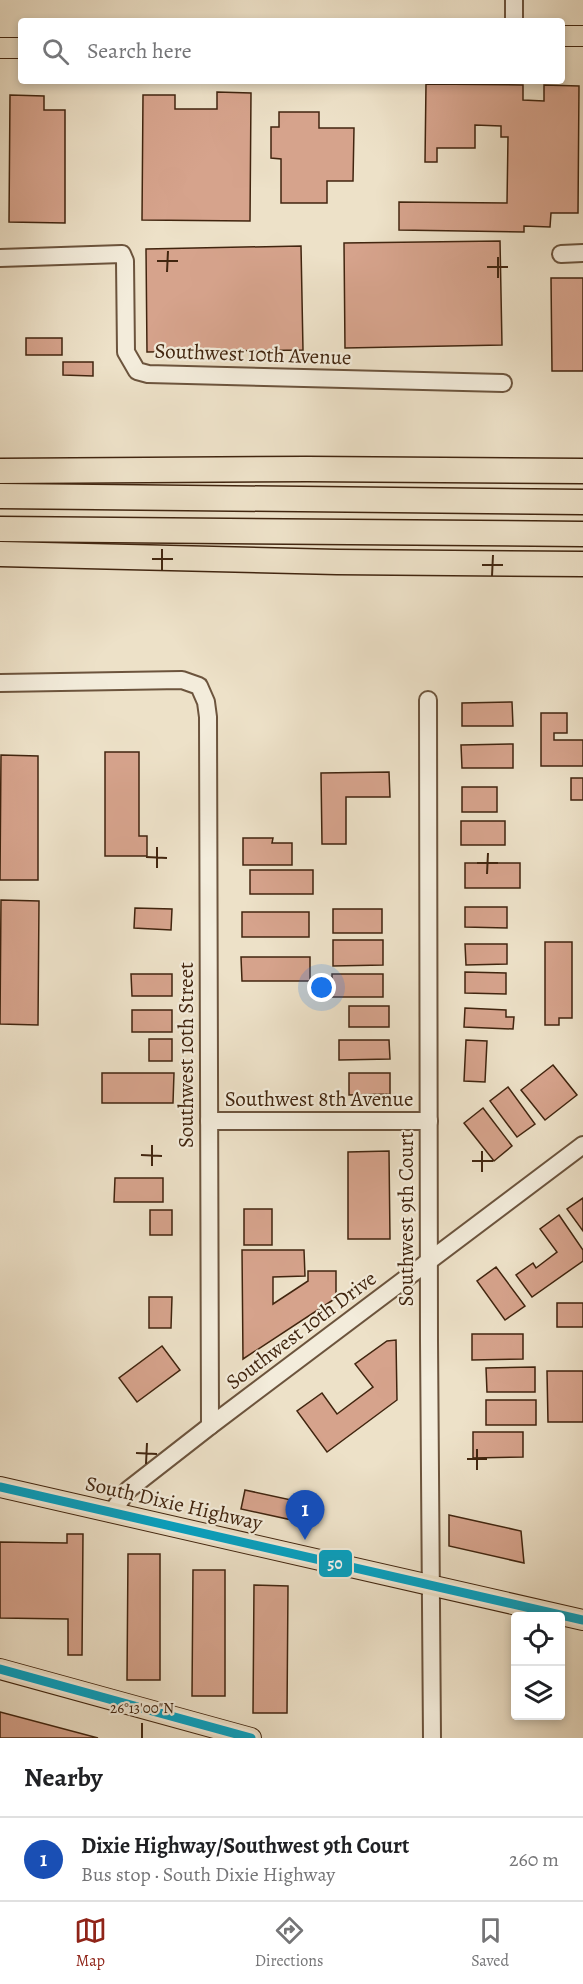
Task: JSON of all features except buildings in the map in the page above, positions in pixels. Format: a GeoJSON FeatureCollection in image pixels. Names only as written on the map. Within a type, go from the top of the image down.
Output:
{"type":"FeatureCollection","features":[{"type":"Feature","properties":{"kind":"highway"},"geometry":{"type":"LineString","coordinates":[[0,471],[318,469],[583,471]]}},
{"type":"Feature","properties":{"kind":"highway"},"geometry":{"type":"LineString","coordinates":[[0,496],[583,502]]}},
{"type":"Feature","properties":{"kind":"highway"},"geometry":{"type":"LineString","coordinates":[[0,529],[583,534]]}},
{"type":"Feature","properties":{"kind":"highway"},"geometry":{"type":"LineString","coordinates":[[0,554],[337,562],[583,564]]}},
{"type":"Feature","properties":{"kind":"main road"},"geometry":{"type":"LineString","coordinates":[[565,36],[583,36]]}},
{"type":"Feature","properties":{"kind":"main road"},"geometry":{"type":"LineString","coordinates":[[0,48],[18,48]]}},
{"type":"Feature","properties":{"kind":"main road","name":"South Dixie Highway"},"geometry":{"type":"LineString","coordinates":[[0,1487],[583,1620]]}},
{"type":"Feature","properties":{"kind":"main road"},"geometry":{"type":"LineString","coordinates":[[0,1669],[251,1738]]}},
{"type":"Feature","properties":{"kind":"street"},"geometry":{"type":"LineString","coordinates":[[514,0],[514,18]]}},
{"type":"Feature","properties":{"kind":"street","name":"Southwest 10th Avenue"},"geometry":{"type":"LineString","coordinates":[[0,258],[122,254],[125,261],[126,352],[137,371],[148,374],[503,383]]}},
{"type":"Feature","properties":{"kind":"street"},"geometry":{"type":"LineString","coordinates":[[561,254],[583,254]]}},
{"type":"Feature","properties":{"kind":"street","name":"Southwest 10th Street"},"geometry":{"type":"LineString","coordinates":[[0,682],[189,681],[199,686],[206,702],[208,717],[210,1426]]}},
{"type":"Feature","properties":{"kind":"street","name":"Southwest 9th Court"},"geometry":{"type":"LineString","coordinates":[[429,700],[432,1738]]}},
{"type":"Feature","properties":{"kind":"street","name":"Southwest 8th Avenue"},"geometry":{"type":"LineString","coordinates":[[209,1121],[429,1121]]}},
{"type":"Feature","properties":{"kind":"street","name":"Southwest 10th Drive"},"geometry":{"type":"LineString","coordinates":[[111,1514],[128,1490],[583,1145]]}},
{"type":"Feature","properties":{"kind":"transit line","name":"50"},"geometry":{"type":"LineString","coordinates":[[0,1487],[583,1620]]}},
{"type":"Feature","properties":{"kind":"transit line","name":"50"},"geometry":{"type":"LineString","coordinates":[[0,1669],[251,1738]]}},
{"type":"Feature","properties":{"kind":"place","name":"Dixie Highway/Southwest 9th Court"},"geometry":{"type":"Point","coordinates":[305,1540]}}]}
